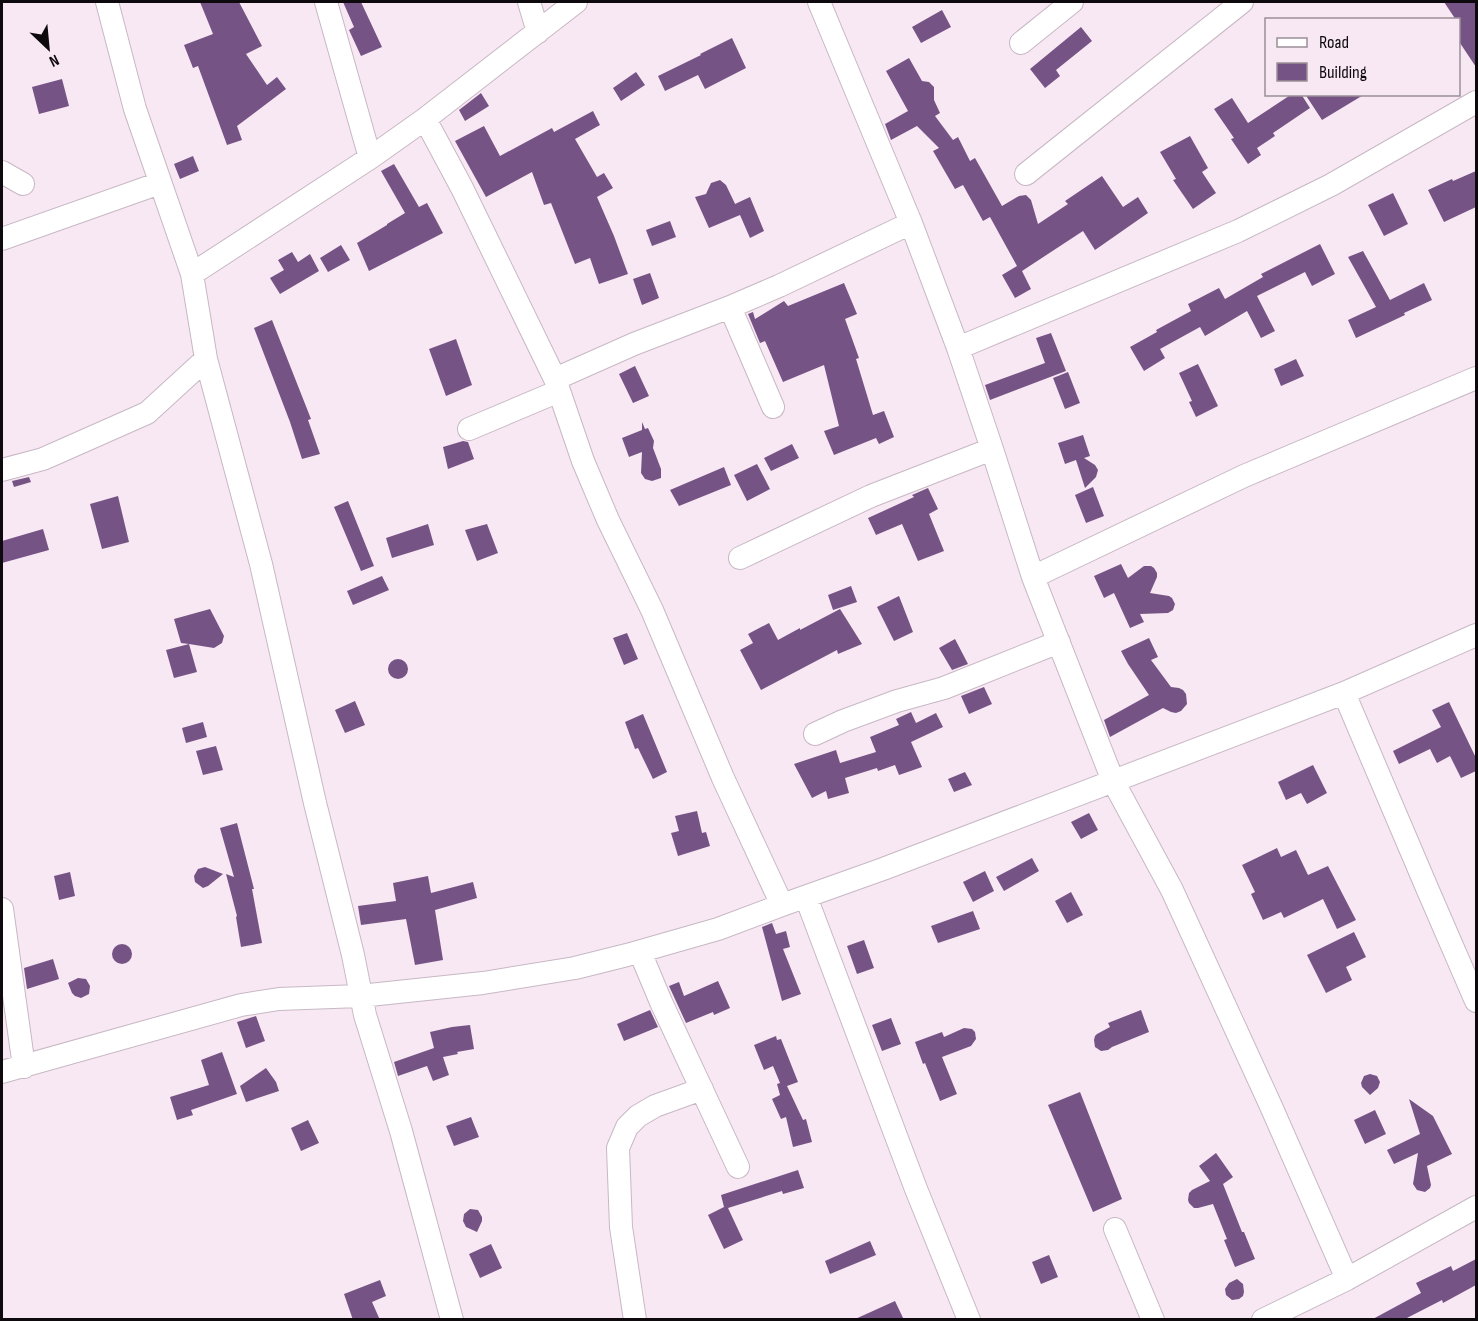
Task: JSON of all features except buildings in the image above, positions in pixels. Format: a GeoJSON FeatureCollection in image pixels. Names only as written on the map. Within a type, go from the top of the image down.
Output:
{"type":"FeatureCollection","features":[{"type":"Feature","properties":{"kind":"street"},"geometry":{"type":"LineString","coordinates":[[107,2],[135,109],[192,274],[206,359],[263,573],[315,803],[353,955],[364,1015],[401,1131],[452,1320]]}},
{"type":"Feature","properties":{"kind":"street"},"geometry":{"type":"LineString","coordinates":[[326,2],[370,158]]}},
{"type":"Feature","properties":{"kind":"street"},"geometry":{"type":"LineString","coordinates":[[528,2],[538,32]]}},
{"type":"Feature","properties":{"kind":"street"},"geometry":{"type":"LineString","coordinates":[[192,274],[370,158],[425,119],[576,2]]}},
{"type":"Feature","properties":{"kind":"street"},"geometry":{"type":"LineString","coordinates":[[819,2],[911,223],[958,348],[1033,577],[1113,781],[1172,890],[1347,1279]]}},
{"type":"Feature","properties":{"kind":"street"},"geometry":{"type":"LineString","coordinates":[[1021,43],[1072,2]]}},
{"type":"Feature","properties":{"kind":"street"},"geometry":{"type":"LineString","coordinates":[[1026,174],[1242,2]]}},
{"type":"Feature","properties":{"kind":"street"},"geometry":{"type":"LineString","coordinates":[[958,348],[1238,231],[1331,185],[1476,102]]}},
{"type":"Feature","properties":{"kind":"street"},"geometry":{"type":"LineString","coordinates":[[425,119],[468,199],[557,385],[583,461],[652,610],[723,778],[782,904]]}},
{"type":"Feature","properties":{"kind":"street"},"geometry":{"type":"LineString","coordinates":[[2,172],[23,184]]}},
{"type":"Feature","properties":{"kind":"street"},"geometry":{"type":"LineString","coordinates":[[2,239],[160,183]]}},
{"type":"Feature","properties":{"kind":"street"},"geometry":{"type":"LineString","coordinates":[[469,429],[634,344],[779,286],[911,223]]}},
{"type":"Feature","properties":{"kind":"street"},"geometry":{"type":"LineString","coordinates":[[730,307],[773,407]]}},
{"type":"Feature","properties":{"kind":"street"},"geometry":{"type":"LineString","coordinates":[[2,470],[43,459],[147,412],[206,359]]}},
{"type":"Feature","properties":{"kind":"street"},"geometry":{"type":"LineString","coordinates":[[1033,577],[1244,476],[1476,378]]}},
{"type":"Feature","properties":{"kind":"street"},"geometry":{"type":"LineString","coordinates":[[740,558],[871,496],[992,449]]}},
{"type":"Feature","properties":{"kind":"street"},"geometry":{"type":"LineString","coordinates":[[2,1072],[241,1005],[279,999],[360,996],[483,983],[575,968],[718,929],[883,869],[1344,693],[1476,635]]}},
{"type":"Feature","properties":{"kind":"street"},"geometry":{"type":"LineString","coordinates":[[814,734],[897,701],[944,688],[1059,642]]}},
{"type":"Feature","properties":{"kind":"street"},"geometry":{"type":"LineString","coordinates":[[1344,693],[1476,1001]]}},
{"type":"Feature","properties":{"kind":"street"},"geometry":{"type":"LineString","coordinates":[[806,897],[916,1189],[969,1320]]}},
{"type":"Feature","properties":{"kind":"street"},"geometry":{"type":"LineString","coordinates":[[2,909],[24,1067]]}},
{"type":"Feature","properties":{"kind":"street"},"geometry":{"type":"LineString","coordinates":[[640,951],[661,1002],[738,1167]]}},
{"type":"Feature","properties":{"kind":"street"},"geometry":{"type":"LineString","coordinates":[[635,1320],[621,1227],[618,1148],[627,1127],[638,1116],[655,1106],[702,1089]]}},
{"type":"Feature","properties":{"kind":"street"},"geometry":{"type":"LineString","coordinates":[[1263,1320],[1347,1279],[1476,1207]]}},
{"type":"Feature","properties":{"kind":"street"},"geometry":{"type":"LineString","coordinates":[[1115,1229],[1153,1320]]}}]}
